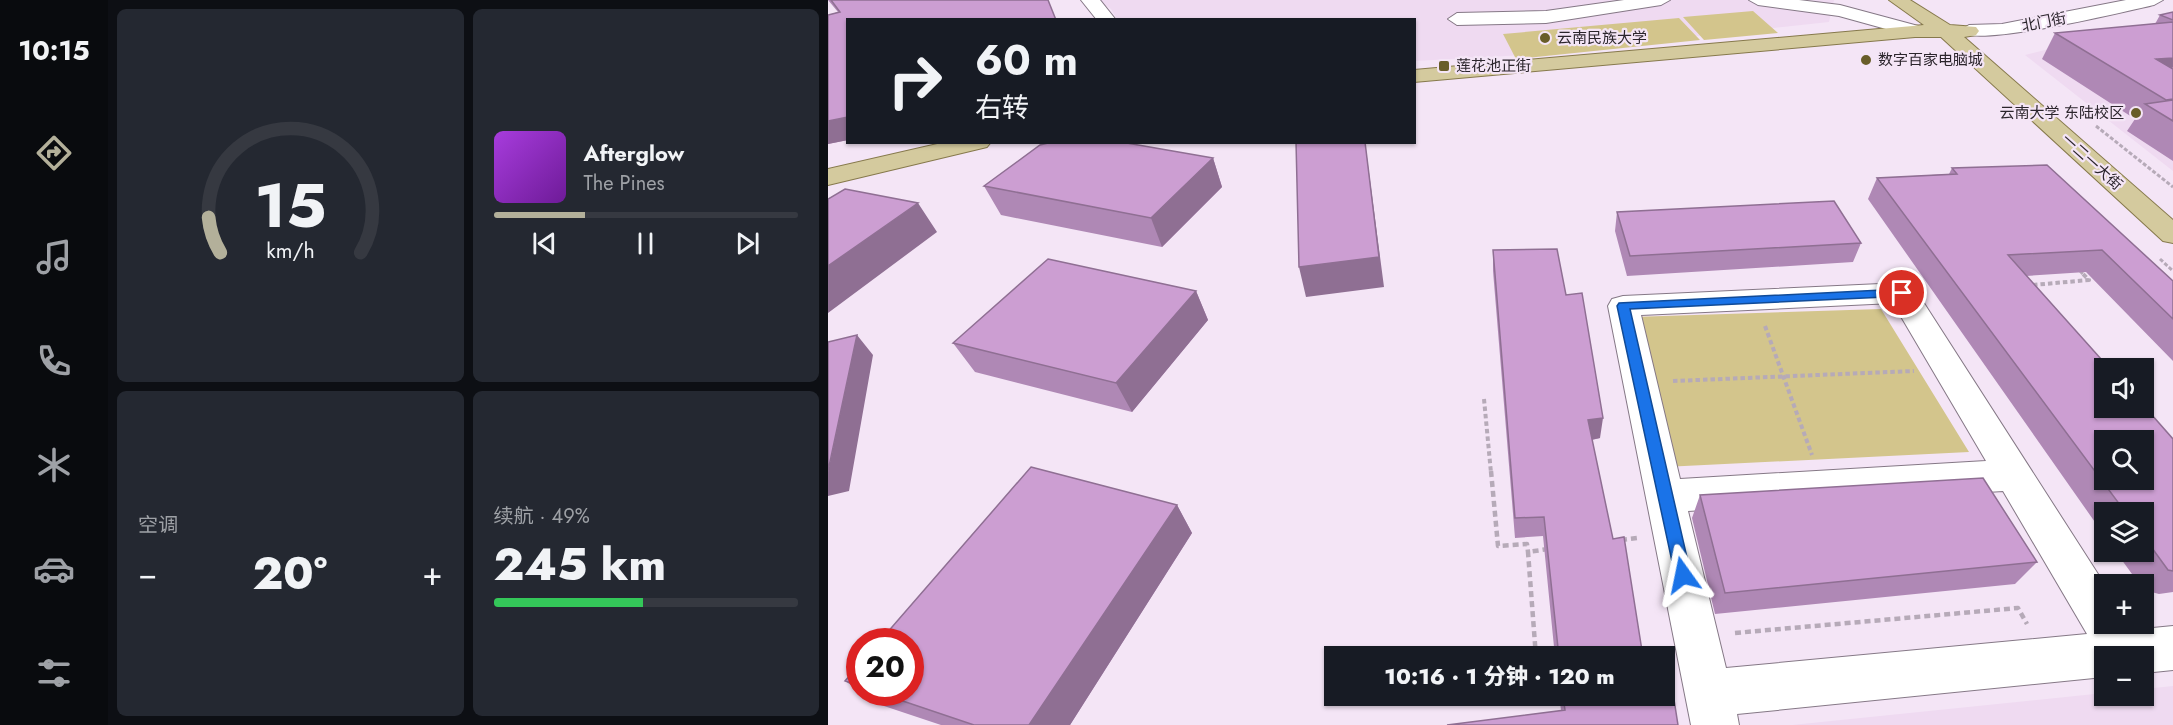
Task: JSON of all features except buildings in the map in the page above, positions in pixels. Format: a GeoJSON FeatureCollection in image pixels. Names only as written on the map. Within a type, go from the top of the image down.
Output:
{"type":"FeatureCollection","features":[{"type":"Feature","properties":{"kind":"main road","name":"一二一大街"},"geometry":{"type":"LineString","coordinates":[[1898,0],[1946,31],[2173,235]]}},
{"type":"Feature","properties":{"kind":"main road","name":"一二一大街"},"geometry":{"type":"LineString","coordinates":[[1922,0],[1969,31],[2016,76],[2173,208]]}},
{"type":"Feature","properties":{"kind":"main road"},"geometry":{"type":"LineString","coordinates":[[1416,76],[1915,31],[1969,31]]}},
{"type":"Feature","properties":{"kind":"main road"},"geometry":{"type":"LineString","coordinates":[[828,177],[970,144]]}},
{"type":"Feature","properties":{"kind":"street"},"geometry":{"type":"LineString","coordinates":[[1090,0],[1105,18]]}},
{"type":"Feature","properties":{"kind":"street"},"geometry":{"type":"LineString","coordinates":[[1476,0],[1457,19],[1546,18],[1661,0]]}},
{"type":"Feature","properties":{"kind":"street"},"geometry":{"type":"LineString","coordinates":[[1758,0],[1840,11],[1915,31]]}},
{"type":"Feature","properties":{"kind":"street","name":"北门街"},"geometry":{"type":"LineString","coordinates":[[1969,31],[2002,30],[2154,0]]}},
{"type":"Feature","properties":{"kind":"street"},"geometry":{"type":"LineString","coordinates":[[2094,605],[1902,293],[1623,306],[1712,709],[2048,660],[2109,634]]}},
{"type":"Feature","properties":{"kind":"street"},"geometry":{"type":"LineString","coordinates":[[1665,496],[2014,475]]}},
{"type":"Feature","properties":{"kind":"street"},"geometry":{"type":"LineString","coordinates":[[2115,634],[2173,648]]}},
{"type":"Feature","properties":{"kind":"path"},"geometry":{"type":"LineString","coordinates":[[2022,286],[2089,280],[2072,262]]}},
{"type":"Feature","properties":{"kind":"path"},"geometry":{"type":"LineString","coordinates":[[2033,285],[2039,292]]}},
{"type":"Feature","properties":{"kind":"path"},"geometry":{"type":"LineString","coordinates":[[1755,300],[1824,486]]}},
{"type":"Feature","properties":{"kind":"path"},"geometry":{"type":"LineString","coordinates":[[1640,382],[1914,371]]}},
{"type":"Feature","properties":{"kind":"path"},"geometry":{"type":"LineString","coordinates":[[1484,399],[1498,546],[1527,544],[1535,646]]}},
{"type":"Feature","properties":{"kind":"path"},"geometry":{"type":"LineString","coordinates":[[1618,541],[1674,534]]}},
{"type":"Feature","properties":{"kind":"path"},"geometry":{"type":"LineString","coordinates":[[1528,552],[1551,549]]}},
{"type":"Feature","properties":{"kind":"path"},"geometry":{"type":"LineString","coordinates":[[1696,636],[2018,608],[2048,660]]}},
{"type":"Feature","properties":{"kind":"shaded area","name":"云南民族大学"},"geometry":{"type":"Polygon","coordinates":[[[1097,0],[1834,0],[1829,22],[1524,55],[1416,61],[1416,18],[1116,18],[1111,9],[1097,0]]]}},
{"type":"Feature","properties":{"kind":"shaded area"},"geometry":{"type":"Polygon","coordinates":[[[1753,11],[1778,33],[1704,40],[1683,17],[1753,11]]]}},
{"type":"Feature","properties":{"kind":"shaded area"},"geometry":{"type":"Polygon","coordinates":[[[1679,18],[1700,40],[1516,59],[1503,34],[1679,18]]]}},
{"type":"Feature","properties":{"kind":"shaded area","name":"云南大学 东陆校区"},"geometry":{"type":"Polygon","coordinates":[[[2173,18],[2173,171],[2025,55],[2173,18]]]}},
{"type":"Feature","properties":{"kind":"shaded area"},"geometry":{"type":"Polygon","coordinates":[[[1881,309],[1969,452],[1664,467],[1632,317],[1881,309]]]}},
{"type":"Feature","properties":{"kind":"shaded area"},"geometry":{"type":"Polygon","coordinates":[[[2173,686],[2173,725],[1792,725],[2094,694],[2094,706],[2154,706],[2154,688],[2173,686]]]}},
{"type":"Feature","properties":{"kind":"place","name":"云南民族大学"},"geometry":{"type":"Point","coordinates":[1545,38]}},
{"type":"Feature","properties":{"kind":"place","name":"数字百家电脑城"},"geometry":{"type":"Point","coordinates":[1866,60]}},
{"type":"Feature","properties":{"kind":"place","name":"莲花池正街"},"geometry":{"type":"Point","coordinates":[1444,66]}},
{"type":"Feature","properties":{"kind":"place","name":"云南大学 东陆校区"},"geometry":{"type":"Point","coordinates":[2136,113]}},
{"type":"Feature","properties":{"kind":"route"},"geometry":{"type":"LineString","coordinates":[[1683,575],[1623,306],[1902,293]]}}]}
